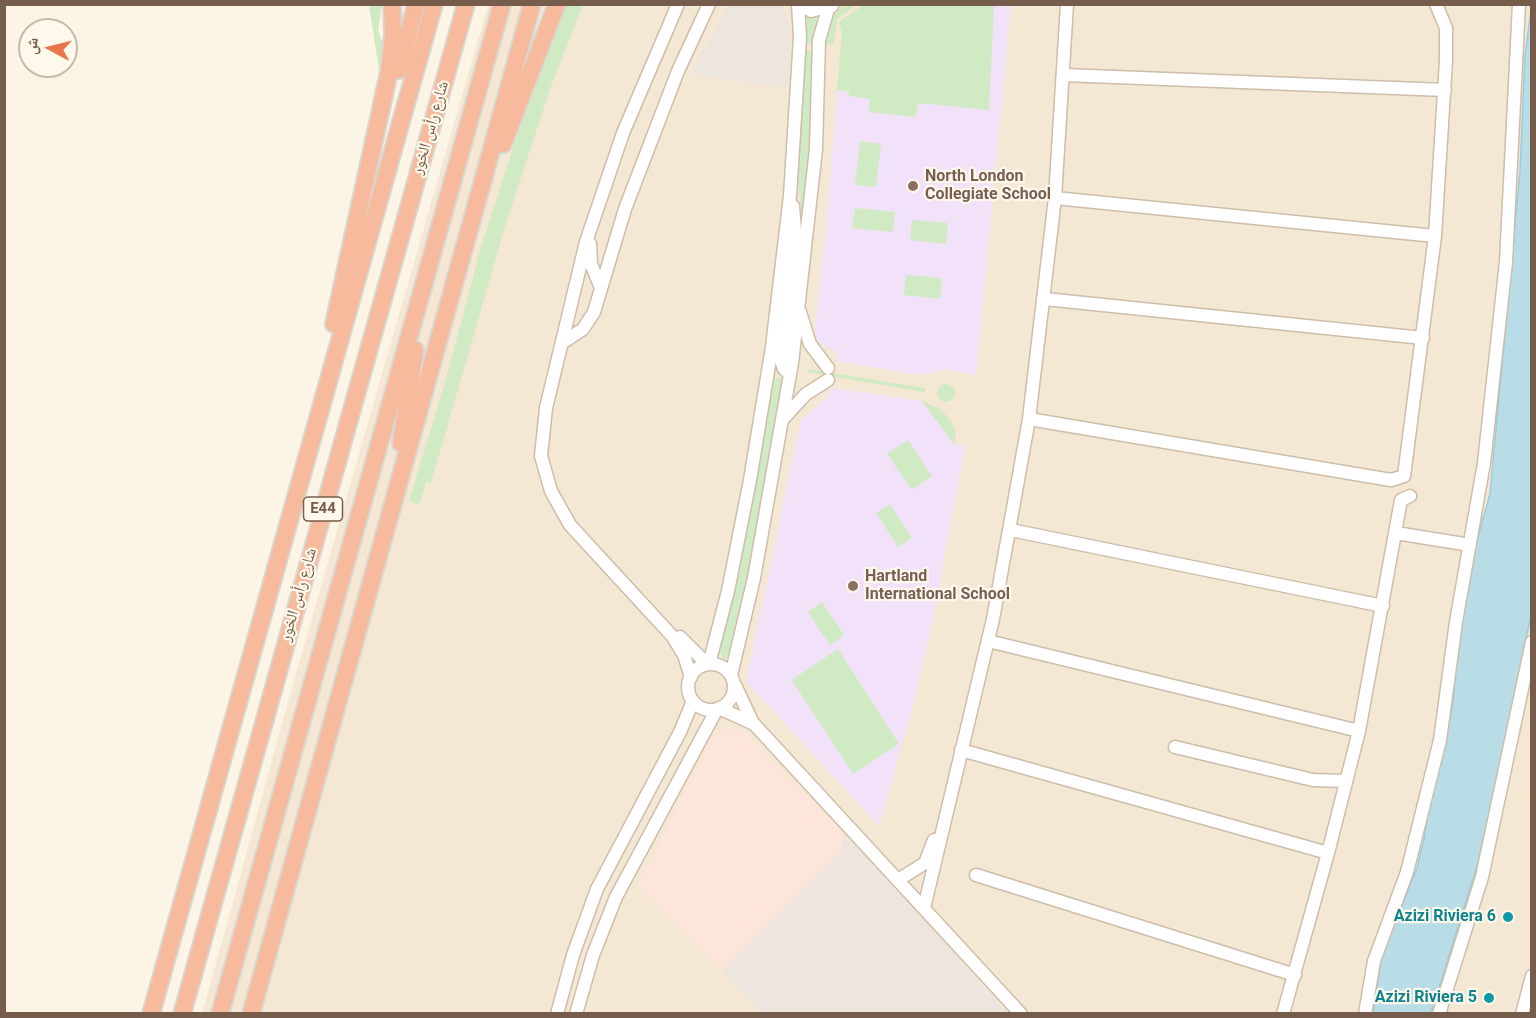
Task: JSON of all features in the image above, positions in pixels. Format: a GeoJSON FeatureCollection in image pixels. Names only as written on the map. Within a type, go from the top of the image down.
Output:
{"type":"FeatureCollection","features":[{"type":"Feature","properties":{"kind":"highway"},"geometry":{"type":"LineString","coordinates":[[336,358],[333,341],[335,319],[375,144],[391,59],[392,4]]}},
{"type":"Feature","properties":{"kind":"highway"},"geometry":{"type":"LineString","coordinates":[[375,144],[387,117],[416,4]]}},
{"type":"Feature","properties":{"kind":"highway"},"geometry":{"type":"LineString","coordinates":[[152,1014],[434,4]]}},
{"type":"Feature","properties":{"kind":"highway","name":"شارع رأس الخور"},"geometry":{"type":"LineString","coordinates":[[182,1014],[466,4]]}},
{"type":"Feature","properties":{"kind":"highway","name":"E44"},"geometry":{"type":"LineString","coordinates":[[220,1014],[502,4]]}},
{"type":"Feature","properties":{"kind":"highway"},"geometry":{"type":"LineString","coordinates":[[251,1014],[532,4]]}},
{"type":"Feature","properties":{"kind":"highway"},"geometry":{"type":"LineString","coordinates":[[477,196],[494,167],[556,4]]}},
{"type":"Feature","properties":{"kind":"highway"},"geometry":{"type":"LineString","coordinates":[[387,527],[428,272]]}},
{"type":"Feature","properties":{"kind":"highway"},"geometry":{"type":"LineString","coordinates":[[140,1014],[150,982],[167,960]]}},
{"type":"Feature","properties":{"kind":"street"},"geometry":{"type":"LineString","coordinates":[[678,4],[623,133],[589,233],[546,408],[541,456],[546,477],[564,515],[575,532],[673,637],[684,655],[691,677]]}},
{"type":"Feature","properties":{"kind":"street"},"geometry":{"type":"LineString","coordinates":[[562,343],[583,328],[594,312],[625,209],[678,71],[709,4]]}},
{"type":"Feature","properties":{"kind":"street"},"geometry":{"type":"LineString","coordinates":[[698,28],[718,4]]}},
{"type":"Feature","properties":{"kind":"street"},"geometry":{"type":"LineString","coordinates":[[799,4],[811,11],[831,7]]}},
{"type":"Feature","properties":{"kind":"street"},"geometry":{"type":"LineString","coordinates":[[576,1014],[593,955],[616,897],[718,709],[731,699],[783,420],[780,365],[796,223],[790,196],[800,37],[799,4]]}},
{"type":"Feature","properties":{"kind":"street"},"geometry":{"type":"LineString","coordinates":[[898,880],[925,863],[951,791],[988,641],[1011,530],[1045,299],[1055,198],[1067,4]]}},
{"type":"Feature","properties":{"kind":"street"},"geometry":{"type":"LineString","coordinates":[[1436,4],[1446,28],[1446,60]]}},
{"type":"Feature","properties":{"kind":"street"},"geometry":{"type":"LineString","coordinates":[[1029,419],[1396,480],[1404,476],[1435,236],[1450,27],[1444,4]]}},
{"type":"Feature","properties":{"kind":"street"},"geometry":{"type":"LineString","coordinates":[[1365,1014],[1374,961],[1407,872],[1440,740],[1491,414],[1501,314],[1519,4]]}},
{"type":"Feature","properties":{"kind":"street"},"geometry":{"type":"LineString","coordinates":[[754,724],[718,709],[704,709],[693,701],[689,689],[691,677],[696,670],[708,664],[728,591],[780,365],[799,305],[816,148],[819,40],[831,7]]}},
{"type":"Feature","properties":{"kind":"street"},"geometry":{"type":"LineString","coordinates":[[1064,75],[1444,90]]}},
{"type":"Feature","properties":{"kind":"street"},"geometry":{"type":"LineString","coordinates":[[1055,198],[1435,236]]}},
{"type":"Feature","properties":{"kind":"street"},"geometry":{"type":"LineString","coordinates":[[589,233],[591,264],[601,288]]}},
{"type":"Feature","properties":{"kind":"street"},"geometry":{"type":"LineString","coordinates":[[574,295],[580,308],[594,312]]}},
{"type":"Feature","properties":{"kind":"street"},"geometry":{"type":"LineString","coordinates":[[1045,299],[1423,338]]}},
{"type":"Feature","properties":{"kind":"street"},"geometry":{"type":"LineString","coordinates":[[783,420],[799,399],[828,374],[810,344],[799,305]]}},
{"type":"Feature","properties":{"kind":"street"},"geometry":{"type":"LineString","coordinates":[[542,446],[556,487],[580,528],[708,664],[724,668],[733,679],[754,724],[1021,1014]]}},
{"type":"Feature","properties":{"kind":"street"},"geometry":{"type":"LineString","coordinates":[[1283,1014],[1328,853],[1359,730],[1401,500],[1410,496]]}},
{"type":"Feature","properties":{"kind":"street"},"geometry":{"type":"LineString","coordinates":[[1011,530],[1383,606]]}},
{"type":"Feature","properties":{"kind":"street"},"geometry":{"type":"LineString","coordinates":[[1396,533],[1470,545]]}},
{"type":"Feature","properties":{"kind":"street"},"geometry":{"type":"LineString","coordinates":[[988,641],[1359,730]]}},
{"type":"Feature","properties":{"kind":"street"},"geometry":{"type":"LineString","coordinates":[[1439,1014],[1485,867],[1532,642]]}},
{"type":"Feature","properties":{"kind":"street"},"geometry":{"type":"LineString","coordinates":[[557,1014],[573,955],[597,890],[680,732],[693,701]]}},
{"type":"Feature","properties":{"kind":"street"},"geometry":{"type":"LineString","coordinates":[[1175,747],[1313,780],[1346,782]]}},
{"type":"Feature","properties":{"kind":"street"},"geometry":{"type":"LineString","coordinates":[[961,750],[1328,853]]}},
{"type":"Feature","properties":{"kind":"street"},"geometry":{"type":"LineString","coordinates":[[924,908],[949,810],[951,791]]}},
{"type":"Feature","properties":{"kind":"street"},"geometry":{"type":"LineString","coordinates":[[976,874],[1295,975]]}},
{"type":"Feature","properties":{"kind":"street"},"geometry":{"type":"LineString","coordinates":[[1522,1014],[1532,976]]}},
{"type":"Feature","properties":{"kind":"shaded area"},"geometry":{"type":"Polygon","coordinates":[[[488,5],[1531,5],[1531,1013],[202,1014],[293,684],[488,5]]]}},
{"type":"Feature","properties":{"kind":"shaded area"},"geometry":{"type":"Polygon","coordinates":[[[729,5],[783,5],[791,38],[787,88],[691,74],[729,5]]]}},
{"type":"Feature","properties":{"kind":"shaded area","name":"North London Collegiate School"},"geometry":{"type":"Polygon","coordinates":[[[885,5],[1011,5],[976,375],[946,369],[929,374],[911,374],[836,361],[837,352],[822,345],[816,337],[842,31],[885,5]]]}},
{"type":"Feature","properties":{"kind":"shaded area","name":"Hartland International School"},"geometry":{"type":"Polygon","coordinates":[[[830,388],[922,401],[954,444],[965,447],[932,624],[912,710],[879,826],[746,681],[801,420],[829,396],[830,388]]]}},
{"type":"Feature","properties":{"kind":"shaded area"},"geometry":{"type":"Polygon","coordinates":[[[734,729],[746,733],[844,833],[841,851],[722,971],[638,885],[712,738],[722,730],[734,729]]]}},
{"type":"Feature","properties":{"kind":"shaded area"},"geometry":{"type":"Polygon","coordinates":[[[844,833],[1007,1013],[763,1013],[722,971],[841,851],[844,833]]]}},
{"type":"Feature","properties":{"kind":"green space"},"geometry":{"type":"Polygon","coordinates":[[[369,5],[382,5],[378,31],[383,43],[379,70],[369,5]]]}},
{"type":"Feature","properties":{"kind":"green space"},"geometry":{"type":"Polygon","coordinates":[[[567,5],[583,5],[551,86],[505,226],[431,483],[426,482],[419,505],[409,501],[447,376],[481,247],[515,142],[567,5]]]}},
{"type":"Feature","properties":{"kind":"green space"},"geometry":{"type":"Polygon","coordinates":[[[844,5],[856,5],[837,19],[833,45],[824,44],[832,16],[844,5]]]}},
{"type":"Feature","properties":{"kind":"green space"},"geometry":{"type":"Polygon","coordinates":[[[864,5],[994,5],[989,110],[918,103],[916,117],[869,112],[870,99],[849,96],[849,92],[837,90],[842,32],[839,22],[864,5]]]}},
{"type":"Feature","properties":{"kind":"green space"},"geometry":{"type":"Polygon","coordinates":[[[806,17],[817,18],[813,45],[804,44],[806,17]]]}},
{"type":"Feature","properties":{"kind":"green space"},"geometry":{"type":"Polygon","coordinates":[[[804,50],[814,51],[807,200],[785,345],[801,208],[797,175],[804,50]]]}},
{"type":"Feature","properties":{"kind":"green space"},"geometry":{"type":"Polygon","coordinates":[[[860,141],[881,144],[876,187],[855,185],[860,141]]]}},
{"type":"Feature","properties":{"kind":"green space"},"geometry":{"type":"Polygon","coordinates":[[[855,208],[895,212],[893,232],[852,228],[855,208]]]}},
{"type":"Feature","properties":{"kind":"green space"},"geometry":{"type":"Polygon","coordinates":[[[912,220],[948,223],[946,244],[910,240],[912,220]]]}},
{"type":"Feature","properties":{"kind":"green space"},"geometry":{"type":"Polygon","coordinates":[[[906,275],[942,278],[940,299],[904,295],[906,275]]]}},
{"type":"Feature","properties":{"kind":"green space"},"geometry":{"type":"Polygon","coordinates":[[[808,369],[925,388],[925,392],[807,372],[808,369]]]}},
{"type":"Feature","properties":{"kind":"green space"},"geometry":{"type":"Polygon","coordinates":[[[779,377],[783,382],[749,574],[730,655],[724,659],[719,652],[756,482],[772,382],[779,377]]]}},
{"type":"Feature","properties":{"kind":"green space"},"geometry":{"type":"Polygon","coordinates":[[[942,384],[950,384],[955,389],[953,400],[942,402],[937,397],[937,389],[942,384]]]}},
{"type":"Feature","properties":{"kind":"green space"},"geometry":{"type":"Polygon","coordinates":[[[922,401],[940,409],[952,422],[956,433],[954,444],[922,401]]]}},
{"type":"Feature","properties":{"kind":"green space"},"geometry":{"type":"Polygon","coordinates":[[[908,440],[932,476],[912,490],[887,454],[908,440]]]}},
{"type":"Feature","properties":{"kind":"green space"},"geometry":{"type":"Polygon","coordinates":[[[890,504],[912,538],[898,547],[876,513],[890,504]]]}},
{"type":"Feature","properties":{"kind":"green space"},"geometry":{"type":"Polygon","coordinates":[[[822,602],[844,635],[830,645],[808,612],[822,602]]]}},
{"type":"Feature","properties":{"kind":"green space"},"geometry":{"type":"Polygon","coordinates":[[[838,649],[899,744],[853,774],[792,680],[838,649]]]}},
{"type":"Feature","properties":{"kind":"water"},"geometry":{"type":"Polygon","coordinates":[[[1531,10],[1531,616],[1479,860],[1431,1013],[1373,1014],[1382,954],[1417,868],[1424,839],[1429,802],[1453,704],[1457,647],[1471,562],[1490,494],[1520,171],[1525,55],[1531,10]]]}},
{"type":"Feature","properties":{"kind":"place","name":"North London Collegiate School"},"geometry":{"type":"Point","coordinates":[913,186]}},
{"type":"Feature","properties":{"kind":"place","name":"Hartland International School"},"geometry":{"type":"Point","coordinates":[853,586]}},
{"type":"Feature","properties":{"kind":"place","name":"Azizi Riviera 6"},"geometry":{"type":"Point","coordinates":[1508,917]}},
{"type":"Feature","properties":{"kind":"place","name":"Azizi Riviera 5"},"geometry":{"type":"Point","coordinates":[1489,998]}}]}
